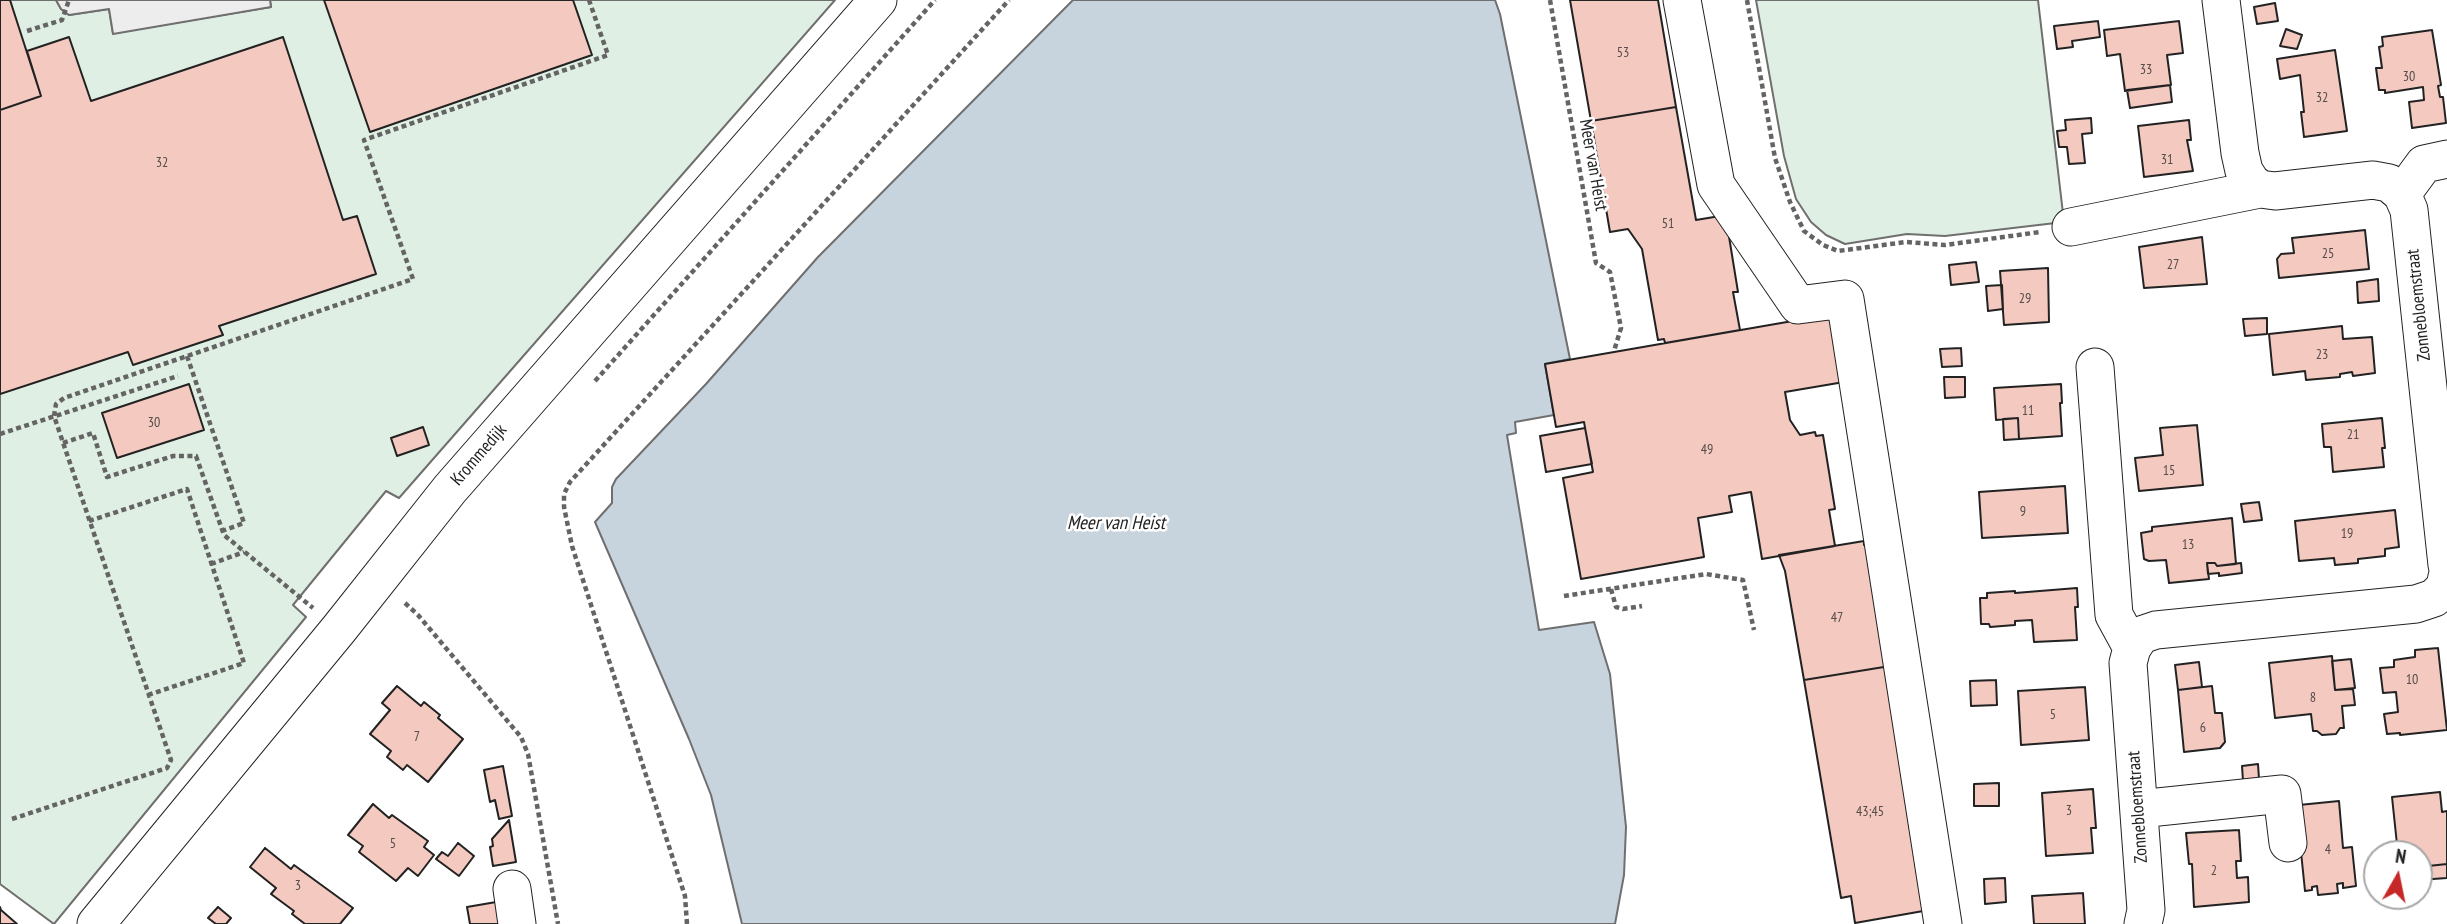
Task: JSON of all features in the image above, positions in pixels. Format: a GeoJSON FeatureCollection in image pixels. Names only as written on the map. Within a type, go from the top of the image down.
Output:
{"type":"FeatureCollection","features":[{"type":"Feature","properties":{"kind":"street","name":"Krommedijk"},"geometry":{"type":"LineString","coordinates":[[96,924],[450,489],[878,0]]}},
{"type":"Feature","properties":{"kind":"street"},"geometry":{"type":"LineString","coordinates":[[1682,0],[1716,185],[1798,305],[1845,299],[1942,924]]}},
{"type":"Feature","properties":{"kind":"street"},"geometry":{"type":"LineString","coordinates":[[2221,0],[2240,153],[2244,171],[2260,189]]}},
{"type":"Feature","properties":{"kind":"street"},"geometry":{"type":"LineString","coordinates":[[2071,227],[2260,189],[2275,191],[2373,180],[2389,183],[2402,194],[2424,164],[2447,159]]}},
{"type":"Feature","properties":{"kind":"street","name":"Zonnebloemstraat"},"geometry":{"type":"LineString","coordinates":[[2143,924],[2146,911],[2128,663],[2132,648],[2141,635],[2156,630],[2416,604],[2434,598],[2446,580],[2409,209],[2402,194]]}},
{"type":"Feature","properties":{"kind":"street"},"geometry":{"type":"LineString","coordinates":[[2095,367],[2114,615],[2132,648]]}},
{"type":"Feature","properties":{"kind":"street"},"geometry":{"type":"LineString","coordinates":[[2138,809],[2283,794],[2288,843]]}},
{"type":"Feature","properties":{"kind":"street"},"geometry":{"type":"LineString","coordinates":[[512,888],[517,924]]}},
{"type":"Feature","properties":{"kind":"path"},"geometry":{"type":"LineString","coordinates":[[27,31],[62,20],[69,0]]}},
{"type":"Feature","properties":{"kind":"path"},"geometry":{"type":"LineString","coordinates":[[12,819],[167,768],[171,760],[54,416],[56,404],[64,398],[412,279],[364,139],[608,55],[589,0]]}},
{"type":"Feature","properties":{"kind":"path"},"geometry":{"type":"LineString","coordinates":[[586,391],[935,0]]}},
{"type":"Feature","properties":{"kind":"path"},"geometry":{"type":"LineString","coordinates":[[687,924],[685,896],[572,546],[564,494],[579,472],[1009,0]]}},
{"type":"Feature","properties":{"kind":"path","name":"Meer van Heist"},"geometry":{"type":"LineString","coordinates":[[1550,0],[1596,263],[1610,272],[1621,328],[1614,351]]}},
{"type":"Feature","properties":{"kind":"path"},"geometry":{"type":"LineString","coordinates":[[1747,0],[1775,158],[1790,202],[1804,231],[1823,245],[1838,251],[1906,242],[1945,245],[2071,227]]}},
{"type":"Feature","properties":{"kind":"path"},"geometry":{"type":"LineString","coordinates":[[187,356],[244,523],[222,531]]}},
{"type":"Feature","properties":{"kind":"path"},"geometry":{"type":"LineString","coordinates":[[0,434],[178,376]]}},
{"type":"Feature","properties":{"kind":"path"},"geometry":{"type":"LineString","coordinates":[[63,443],[93,433],[107,477],[173,456],[196,456],[224,535],[338,629]]}},
{"type":"Feature","properties":{"kind":"path"},"geometry":{"type":"LineString","coordinates":[[89,521],[187,489],[244,663],[148,695]]}},
{"type":"Feature","properties":{"kind":"path"},"geometry":{"type":"LineString","coordinates":[[211,564],[244,552]]}},
{"type":"Feature","properties":{"kind":"path"},"geometry":{"type":"LineString","coordinates":[[1564,596],[1706,574],[1743,580],[1754,630]]}},
{"type":"Feature","properties":{"kind":"path"},"geometry":{"type":"LineString","coordinates":[[377,580],[418,615],[521,737],[528,754],[558,924]]}},
{"type":"Feature","properties":{"kind":"path"},"geometry":{"type":"LineString","coordinates":[[1611,589],[1616,607],[1623,609],[1642,606]]}},
{"type":"Feature","properties":{"kind":"green space"},"geometry":{"type":"Polygon","coordinates":[[[0,0],[56,0],[61,9],[69,15],[109,9],[113,33],[271,7],[270,0],[835,0],[399,498],[386,491],[293,605],[306,617],[54,924],[0,884],[0,0]]]}},
{"type":"Feature","properties":{"kind":"green space"},"geometry":{"type":"Polygon","coordinates":[[[1756,0],[2038,0],[2064,222],[1945,236],[1907,234],[1845,244],[1826,235],[1811,222],[1796,199],[1784,156],[1756,0]]]}},
{"type":"Feature","properties":{"kind":"shaded area"},"geometry":{"type":"Polygon","coordinates":[[[56,0],[270,0],[271,7],[113,34],[109,9],[69,15],[61,9],[56,0]]]}},
{"type":"Feature","properties":{"kind":"water","name":"Meer van Heist"},"geometry":{"type":"Polygon","coordinates":[[[1073,0],[1495,0],[1570,359],[1545,364],[1554,415],[1515,422],[1516,433],[1507,435],[1539,630],[1594,622],[1610,674],[1626,827],[1624,875],[1615,924],[742,924],[711,795],[595,522],[612,503],[612,487],[616,479],[706,384],[818,257],[1073,0]]]}},
{"type":"Feature","properties":{"kind":"building"},"geometry":{"type":"Polygon","coordinates":[[[0,0],[10,0],[41,96],[0,110],[0,0]]]}},
{"type":"Feature","properties":{"kind":"building"},"geometry":{"type":"Polygon","coordinates":[[[324,0],[573,0],[592,55],[370,132],[324,0]]]}},
{"type":"Feature","properties":{"kind":"building"},"geometry":{"type":"Polygon","coordinates":[[[1570,0],[1658,0],[1676,107],[1591,121],[1570,0]]]}},
{"type":"Feature","properties":{"kind":"building"},"geometry":{"type":"Polygon","coordinates":[[[2275,3],[2278,21],[2257,24],[2254,7],[2275,3]]]}},
{"type":"Feature","properties":{"kind":"building"},"geometry":{"type":"Polygon","coordinates":[[[2098,21],[2100,37],[2072,41],[2073,47],[2057,49],[2054,26],[2098,21]]]}},
{"type":"Feature","properties":{"kind":"building"},"geometry":{"type":"Polygon","coordinates":[[[2179,21],[2183,53],[2167,55],[2171,85],[2125,91],[2120,54],[2107,56],[2104,30],[2179,21]]]}},
{"type":"Feature","properties":{"kind":"building"},"geometry":{"type":"Polygon","coordinates":[[[2286,29],[2302,35],[2297,49],[2280,46],[2286,29]]]}},
{"type":"Feature","properties":{"kind":"building"},"geometry":{"type":"Polygon","coordinates":[[[2432,30],[2441,85],[2438,86],[2440,97],[2443,97],[2446,123],[2412,128],[2409,102],[2424,100],[2423,87],[2385,93],[2385,90],[2379,90],[2376,68],[2382,68],[2379,47],[2383,46],[2382,37],[2432,30]]]}},
{"type":"Feature","properties":{"kind":"building"},"geometry":{"type":"Polygon","coordinates":[[[69,37],[91,101],[283,37],[343,220],[357,216],[376,274],[219,326],[223,335],[133,365],[128,352],[0,394],[0,110],[41,96],[27,51],[69,37]]]}},
{"type":"Feature","properties":{"kind":"building"},"geometry":{"type":"Polygon","coordinates":[[[2335,50],[2347,131],[2304,137],[2300,75],[2280,79],[2277,59],[2335,50]]]}},
{"type":"Feature","properties":{"kind":"building"},"geometry":{"type":"Polygon","coordinates":[[[2170,85],[2172,102],[2130,108],[2127,90],[2170,85]]]}},
{"type":"Feature","properties":{"kind":"building"},"geometry":{"type":"Polygon","coordinates":[[[1676,107],[1696,220],[1720,216],[1726,218],[1738,292],[1733,292],[1740,330],[1665,343],[1664,339],[1658,340],[1642,249],[1628,229],[1610,232],[1591,121],[1676,107]]]}},
{"type":"Feature","properties":{"kind":"building"},"geometry":{"type":"Polygon","coordinates":[[[2091,118],[2092,133],[2082,134],[2085,163],[2069,164],[2067,147],[2059,147],[2057,131],[2066,130],[2065,120],[2091,118]]]}},
{"type":"Feature","properties":{"kind":"building"},"geometry":{"type":"Polygon","coordinates":[[[2189,120],[2191,140],[2187,140],[2193,171],[2144,177],[2138,126],[2189,120]]]}},
{"type":"Feature","properties":{"kind":"building"},"geometry":{"type":"Polygon","coordinates":[[[2365,230],[2369,269],[2279,278],[2277,259],[2281,254],[2294,253],[2292,238],[2365,230]]]}},
{"type":"Feature","properties":{"kind":"building"},"geometry":{"type":"Polygon","coordinates":[[[2202,237],[2207,284],[2144,288],[2139,247],[2202,237]]]}},
{"type":"Feature","properties":{"kind":"building"},"geometry":{"type":"Polygon","coordinates":[[[1976,262],[1979,282],[1951,285],[1949,265],[1976,262]]]}},
{"type":"Feature","properties":{"kind":"building"},"geometry":{"type":"Polygon","coordinates":[[[2048,268],[2049,322],[2004,325],[2000,271],[2048,268]]]}},
{"type":"Feature","properties":{"kind":"building"},"geometry":{"type":"Polygon","coordinates":[[[2378,279],[2379,301],[2358,303],[2357,282],[2378,279]]]}},
{"type":"Feature","properties":{"kind":"building"},"geometry":{"type":"Polygon","coordinates":[[[2002,285],[2003,309],[1988,311],[1986,286],[2002,285]]]}},
{"type":"Feature","properties":{"kind":"building"},"geometry":{"type":"Polygon","coordinates":[[[1833,314],[1844,382],[1785,392],[1790,420],[1800,435],[1815,432],[1816,436],[1823,435],[1835,509],[1829,510],[1835,546],[1762,559],[1751,492],[1729,496],[1732,512],[1698,518],[1704,557],[1581,579],[1563,478],[1593,472],[1584,422],[1556,427],[1545,364],[1833,314]]]}},
{"type":"Feature","properties":{"kind":"building"},"geometry":{"type":"Polygon","coordinates":[[[2267,318],[2267,334],[2245,336],[2243,319],[2267,318]]]}},
{"type":"Feature","properties":{"kind":"building"},"geometry":{"type":"Polygon","coordinates":[[[2342,326],[2343,339],[2372,337],[2375,373],[2353,376],[2352,372],[2340,374],[2340,377],[2306,380],[2305,371],[2273,375],[2269,334],[2342,326]]]}},
{"type":"Feature","properties":{"kind":"building"},"geometry":{"type":"Polygon","coordinates":[[[1961,348],[1962,366],[1942,367],[1940,349],[1961,348]]]}},
{"type":"Feature","properties":{"kind":"building"},"geometry":{"type":"Polygon","coordinates":[[[1944,377],[1965,377],[1965,397],[1945,398],[1944,377]]]}},
{"type":"Feature","properties":{"kind":"building"},"geometry":{"type":"Polygon","coordinates":[[[189,384],[204,430],[117,458],[102,413],[189,384]]]}},
{"type":"Feature","properties":{"kind":"building"},"geometry":{"type":"Polygon","coordinates":[[[2061,384],[2062,436],[2019,439],[2018,418],[1996,420],[1994,388],[2061,384]]]}},
{"type":"Feature","properties":{"kind":"building"},"geometry":{"type":"Polygon","coordinates":[[[2018,418],[2019,439],[2004,440],[2003,419],[2018,418]]]}},
{"type":"Feature","properties":{"kind":"building"},"geometry":{"type":"Polygon","coordinates":[[[2382,418],[2384,467],[2333,472],[2331,447],[2324,447],[2322,424],[2382,418]]]}},
{"type":"Feature","properties":{"kind":"building"},"geometry":{"type":"Polygon","coordinates":[[[2197,425],[2203,485],[2139,491],[2135,458],[2163,455],[2160,428],[2197,425]]]}},
{"type":"Feature","properties":{"kind":"building"},"geometry":{"type":"Polygon","coordinates":[[[423,427],[429,445],[397,456],[391,438],[423,427]]]}},
{"type":"Feature","properties":{"kind":"building"},"geometry":{"type":"Polygon","coordinates":[[[1585,428],[1592,464],[1546,472],[1540,436],[1585,428]]]}},
{"type":"Feature","properties":{"kind":"building"},"geometry":{"type":"Polygon","coordinates":[[[2065,486],[2068,533],[1982,538],[1979,492],[2065,486]]]}},
{"type":"Feature","properties":{"kind":"building"},"geometry":{"type":"Polygon","coordinates":[[[2259,502],[2262,520],[2244,522],[2241,504],[2259,502]]]}},
{"type":"Feature","properties":{"kind":"building"},"geometry":{"type":"Polygon","coordinates":[[[2395,510],[2399,547],[2385,549],[2385,556],[2358,559],[2358,563],[2335,565],[2334,558],[2299,561],[2295,521],[2395,510]]]}},
{"type":"Feature","properties":{"kind":"building"},"geometry":{"type":"Polygon","coordinates":[[[2232,518],[2236,564],[2217,566],[2215,563],[2207,563],[2209,579],[2169,583],[2166,560],[2144,559],[2141,533],[2152,531],[2152,527],[2232,518]]]}},
{"type":"Feature","properties":{"kind":"building"},"geometry":{"type":"Polygon","coordinates":[[[1864,541],[1864,545],[1869,544],[1890,666],[1804,680],[1785,571],[1779,555],[1864,541]]]}},
{"type":"Feature","properties":{"kind":"building"},"geometry":{"type":"Polygon","coordinates":[[[2207,563],[2215,563],[2217,566],[2241,563],[2242,573],[2219,576],[2219,573],[2208,574],[2207,563]]]}},
{"type":"Feature","properties":{"kind":"building"},"geometry":{"type":"Polygon","coordinates":[[[2077,588],[2077,640],[2034,642],[2032,620],[2015,621],[2015,625],[1990,627],[1989,624],[1981,624],[1980,598],[1987,598],[1987,593],[2077,588]]]}},
{"type":"Feature","properties":{"kind":"building"},"geometry":{"type":"Polygon","coordinates":[[[2438,648],[2447,730],[2387,734],[2384,714],[2398,712],[2396,692],[2383,693],[2380,668],[2394,667],[2394,660],[2415,657],[2415,650],[2438,648]]]}},
{"type":"Feature","properties":{"kind":"building"},"geometry":{"type":"Polygon","coordinates":[[[2332,656],[2335,690],[2353,689],[2355,705],[2342,706],[2344,728],[2340,728],[2336,734],[2322,735],[2313,731],[2311,714],[2275,718],[2269,663],[2332,656]]]}},
{"type":"Feature","properties":{"kind":"building"},"geometry":{"type":"Polygon","coordinates":[[[2351,659],[2355,688],[2335,690],[2332,661],[2351,659]]]}},
{"type":"Feature","properties":{"kind":"building"},"geometry":{"type":"Polygon","coordinates":[[[2199,662],[2202,687],[2178,690],[2175,665],[2199,662]]]}},
{"type":"Feature","properties":{"kind":"building"},"geometry":{"type":"Polygon","coordinates":[[[1890,666],[1929,910],[1855,923],[1851,896],[1841,898],[1804,680],[1890,666]]]}},
{"type":"Feature","properties":{"kind":"building"},"geometry":{"type":"Polygon","coordinates":[[[1996,680],[1997,705],[1971,706],[1970,681],[1996,680]]]}},
{"type":"Feature","properties":{"kind":"building"},"geometry":{"type":"Polygon","coordinates":[[[397,686],[421,706],[424,702],[463,739],[428,782],[407,765],[403,770],[387,757],[391,751],[370,734],[390,710],[382,703],[397,686]]]}},
{"type":"Feature","properties":{"kind":"building"},"geometry":{"type":"Polygon","coordinates":[[[2212,686],[2215,713],[2222,713],[2225,742],[2220,748],[2184,752],[2178,690],[2212,686]]]}},
{"type":"Feature","properties":{"kind":"building"},"geometry":{"type":"Polygon","coordinates":[[[2085,687],[2089,740],[2021,745],[2018,691],[2085,687]]]}},
{"type":"Feature","properties":{"kind":"building"},"geometry":{"type":"Polygon","coordinates":[[[2258,764],[2259,779],[2243,781],[2242,766],[2258,764]]]}},
{"type":"Feature","properties":{"kind":"building"},"geometry":{"type":"Polygon","coordinates":[[[503,766],[512,816],[499,819],[495,800],[490,802],[484,770],[503,766]]]}},
{"type":"Feature","properties":{"kind":"building"},"geometry":{"type":"Polygon","coordinates":[[[1999,783],[1999,806],[1974,806],[1974,784],[1999,783]]]}},
{"type":"Feature","properties":{"kind":"building"},"geometry":{"type":"Polygon","coordinates":[[[2093,789],[2096,828],[2091,828],[2093,853],[2046,856],[2042,793],[2093,789]]]}},
{"type":"Feature","properties":{"kind":"building"},"geometry":{"type":"Polygon","coordinates":[[[2440,792],[2442,812],[2447,811],[2447,864],[2433,866],[2433,840],[2397,840],[2392,797],[2440,792]]]}},
{"type":"Feature","properties":{"kind":"building"},"geometry":{"type":"Polygon","coordinates":[[[2339,801],[2343,848],[2352,847],[2356,886],[2343,888],[2343,883],[2337,884],[2338,893],[2318,895],[2317,886],[2305,891],[2299,805],[2339,801]]]}},
{"type":"Feature","properties":{"kind":"building"},"geometry":{"type":"Polygon","coordinates":[[[373,804],[389,818],[392,815],[428,841],[424,847],[434,855],[418,876],[408,868],[396,881],[359,852],[363,846],[348,835],[373,804]]]}},
{"type":"Feature","properties":{"kind":"building"},"geometry":{"type":"Polygon","coordinates":[[[509,820],[516,862],[493,866],[490,847],[493,846],[492,839],[509,820]]]}},
{"type":"Feature","properties":{"kind":"building"},"geometry":{"type":"Polygon","coordinates":[[[2239,830],[2241,861],[2236,861],[2237,878],[2248,877],[2249,902],[2194,907],[2192,864],[2189,864],[2186,833],[2239,830]]]}},
{"type":"Feature","properties":{"kind":"building"},"geometry":{"type":"Polygon","coordinates":[[[458,843],[474,856],[459,876],[436,859],[442,852],[448,856],[458,843]]]}},
{"type":"Feature","properties":{"kind":"building"},"geometry":{"type":"Polygon","coordinates":[[[265,848],[291,869],[294,865],[353,908],[340,924],[305,924],[292,914],[294,911],[271,894],[276,888],[250,867],[265,848]]]}},
{"type":"Feature","properties":{"kind":"building"},"geometry":{"type":"Polygon","coordinates":[[[2447,864],[2447,878],[2433,879],[2433,866],[2447,864]]]}},
{"type":"Feature","properties":{"kind":"building"},"geometry":{"type":"Polygon","coordinates":[[[2005,878],[2006,902],[1985,904],[1984,879],[2005,878]]]}},
{"type":"Feature","properties":{"kind":"building"},"geometry":{"type":"Polygon","coordinates":[[[2083,893],[2085,924],[2034,924],[2032,896],[2083,893]]]}},
{"type":"Feature","properties":{"kind":"building"},"geometry":{"type":"Polygon","coordinates":[[[502,901],[506,924],[470,924],[467,907],[502,901]]]}},
{"type":"Feature","properties":{"kind":"building"},"geometry":{"type":"Polygon","coordinates":[[[0,907],[1,910],[17,924],[0,924],[0,907]]]}},
{"type":"Feature","properties":{"kind":"building"},"geometry":{"type":"Polygon","coordinates":[[[218,907],[231,918],[226,924],[216,924],[208,918],[218,907]]]}}]}
